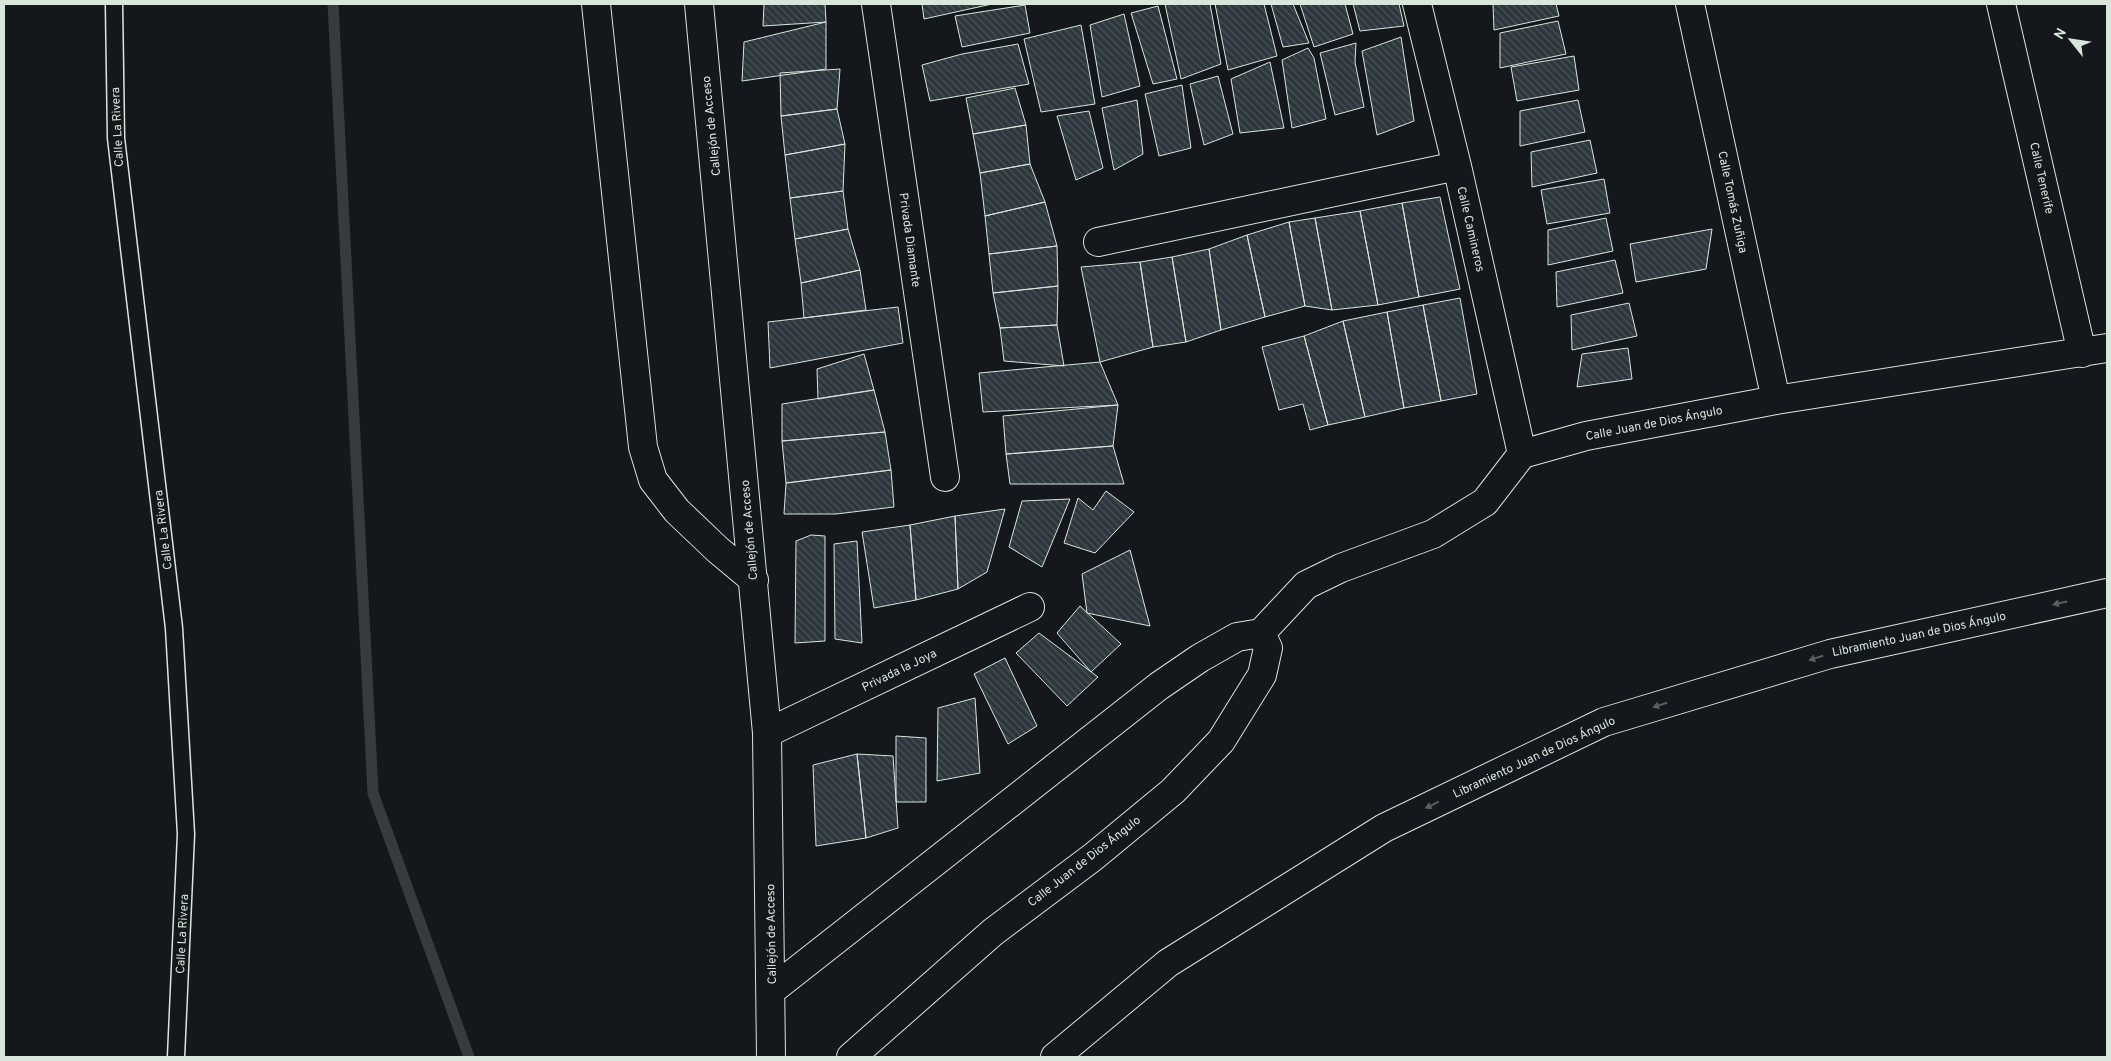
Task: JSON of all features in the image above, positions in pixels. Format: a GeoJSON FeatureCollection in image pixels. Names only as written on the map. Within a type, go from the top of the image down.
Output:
{"type":"FeatureCollection","features":[{"type":"Feature","properties":{"kind":"main road"},"geometry":{"type":"LineString","coordinates":[[596,4],[643,447],[653,480],[677,510],[718,550],[754,580]]}},
{"type":"Feature","properties":{"kind":"main road","name":"Callejón de Acceso"},"geometry":{"type":"LineString","coordinates":[[699,4],[767,733],[772,1057]]}},
{"type":"Feature","properties":{"kind":"main road","name":"Privada Diamante"},"geometry":{"type":"LineString","coordinates":[[876,4],[945,477]]}},
{"type":"Feature","properties":{"kind":"main road","name":"Calle Camineros"},"geometry":{"type":"LineString","coordinates":[[1416,4],[1457,166],[1522,454]]}},
{"type":"Feature","properties":{"kind":"main road","name":"Calle Tomás Zuñiga"},"geometry":{"type":"LineString","coordinates":[[1690,4],[1776,400]]}},
{"type":"Feature","properties":{"kind":"main road","name":"Calle Tenerife"},"geometry":{"type":"LineString","coordinates":[[2001,4],[2095,350]]}},
{"type":"Feature","properties":{"kind":"main road"},"geometry":{"type":"LineString","coordinates":[[1098,242],[1457,166]]}},
{"type":"Feature","properties":{"kind":"main road","name":"Calle Juan de Dios Ángulo"},"geometry":{"type":"LineString","coordinates":[[1522,454],[1586,436],[1776,400],[2095,350]]}},
{"type":"Feature","properties":{"kind":"main road"},"geometry":{"type":"LineString","coordinates":[[772,990],[1160,686],[1200,658],[1237,637],[1261,633],[1306,585],[1340,568],[1433,534],[1484,502],[1522,454]]}},
{"type":"Feature","properties":{"kind":"main road","name":"Libramiento Juan de Dios Ángulo"},"geometry":{"type":"LineString","coordinates":[[1055,1057],[1168,964],[1384,828],[1604,722],[1830,654],[2107,593]]}},
{"type":"Feature","properties":{"kind":"main road","name":"Privada la Joya"},"geometry":{"type":"LineString","coordinates":[[767,733],[1030,607]]}},
{"type":"Feature","properties":{"kind":"main road","name":"Calle Juan de Dios Ángulo"},"geometry":{"type":"LineString","coordinates":[[851,1057],[993,932],[1093,857],[1173,791],[1221,741],[1262,676],[1268,648],[1261,633]]}},
{"type":"Feature","properties":{"kind":"lane","name":"Calle La Rivera"},"geometry":{"type":"LineString","coordinates":[[114,4],[116,138],[173,618],[177,668],[186,834],[176,1057]]}},
{"type":"Feature","properties":{"kind":"building"},"geometry":{"type":"Polygon","coordinates":[[[764,4],[825,4],[826,22],[763,26],[764,4]]]}},
{"type":"Feature","properties":{"kind":"building"},"geometry":{"type":"Polygon","coordinates":[[[922,4],[992,4],[924,19],[922,4]]]}},
{"type":"Feature","properties":{"kind":"building"},"geometry":{"type":"Polygon","coordinates":[[[1165,4],[1210,4],[1221,64],[1181,79],[1165,4]]]}},
{"type":"Feature","properties":{"kind":"building"},"geometry":{"type":"Polygon","coordinates":[[[1215,4],[1264,4],[1277,56],[1228,70],[1215,4]]]}},
{"type":"Feature","properties":{"kind":"building"},"geometry":{"type":"Polygon","coordinates":[[[1271,4],[1293,4],[1309,43],[1283,47],[1271,4]]]}},
{"type":"Feature","properties":{"kind":"building"},"geometry":{"type":"Polygon","coordinates":[[[1300,4],[1345,4],[1353,34],[1314,47],[1300,4]]]}},
{"type":"Feature","properties":{"kind":"building"},"geometry":{"type":"Polygon","coordinates":[[[1353,4],[1399,4],[1404,26],[1360,31],[1353,4]]]}},
{"type":"Feature","properties":{"kind":"building"},"geometry":{"type":"Polygon","coordinates":[[[1493,4],[1556,4],[1559,16],[1494,30],[1493,4]]]}},
{"type":"Feature","properties":{"kind":"building"},"geometry":{"type":"Polygon","coordinates":[[[1025,5],[1030,33],[962,47],[955,16],[1025,5]]]}},
{"type":"Feature","properties":{"kind":"building"},"geometry":{"type":"Polygon","coordinates":[[[1158,6],[1177,79],[1153,84],[1131,13],[1158,6]]]}},
{"type":"Feature","properties":{"kind":"building"},"geometry":{"type":"Polygon","coordinates":[[[1124,14],[1140,86],[1102,97],[1090,25],[1124,14]]]}},
{"type":"Feature","properties":{"kind":"building"},"geometry":{"type":"Polygon","coordinates":[[[1558,21],[1566,54],[1500,68],[1500,33],[1558,21]]]}},
{"type":"Feature","properties":{"kind":"building"},"geometry":{"type":"Polygon","coordinates":[[[826,22],[826,69],[742,81],[744,42],[826,22]]]}},
{"type":"Feature","properties":{"kind":"building"},"geometry":{"type":"Polygon","coordinates":[[[1081,25],[1095,104],[1041,112],[1024,39],[1081,25]]]}},
{"type":"Feature","properties":{"kind":"building"},"geometry":{"type":"Polygon","coordinates":[[[1401,37],[1414,121],[1377,135],[1362,51],[1401,37]]]}},
{"type":"Feature","properties":{"kind":"building"},"geometry":{"type":"Polygon","coordinates":[[[1356,43],[1355,62],[1364,107],[1335,115],[1320,53],[1356,43]]]}},
{"type":"Feature","properties":{"kind":"building"},"geometry":{"type":"Polygon","coordinates":[[[1018,44],[1029,84],[930,101],[922,65],[962,54],[1018,44]]]}},
{"type":"Feature","properties":{"kind":"building"},"geometry":{"type":"Polygon","coordinates":[[[1308,48],[1314,58],[1326,119],[1292,128],[1282,60],[1308,48]]]}},
{"type":"Feature","properties":{"kind":"building"},"geometry":{"type":"Polygon","coordinates":[[[1574,56],[1579,90],[1517,101],[1511,67],[1574,56]]]}},
{"type":"Feature","properties":{"kind":"building"},"geometry":{"type":"Polygon","coordinates":[[[1270,62],[1284,128],[1240,133],[1231,79],[1270,62]]]}},
{"type":"Feature","properties":{"kind":"building"},"geometry":{"type":"Polygon","coordinates":[[[840,69],[837,109],[781,116],[780,73],[840,69]]]}},
{"type":"Feature","properties":{"kind":"building"},"geometry":{"type":"Polygon","coordinates":[[[1218,76],[1233,134],[1204,145],[1190,84],[1218,76]]]}},
{"type":"Feature","properties":{"kind":"building"},"geometry":{"type":"Polygon","coordinates":[[[1182,85],[1191,148],[1159,156],[1145,94],[1182,85]]]}},
{"type":"Feature","properties":{"kind":"building"},"geometry":{"type":"Polygon","coordinates":[[[1015,88],[1026,125],[973,134],[966,98],[1015,88]]]}},
{"type":"Feature","properties":{"kind":"building"},"geometry":{"type":"Polygon","coordinates":[[[1137,100],[1143,154],[1114,170],[1102,108],[1137,100]]]}},
{"type":"Feature","properties":{"kind":"building"},"geometry":{"type":"Polygon","coordinates":[[[1578,100],[1585,132],[1520,146],[1520,111],[1578,100]]]}},
{"type":"Feature","properties":{"kind":"building"},"geometry":{"type":"Polygon","coordinates":[[[837,109],[845,144],[785,155],[781,116],[837,109]]]}},
{"type":"Feature","properties":{"kind":"building"},"geometry":{"type":"Polygon","coordinates":[[[1089,111],[1103,168],[1076,180],[1057,116],[1089,111]]]}},
{"type":"Feature","properties":{"kind":"building"},"geometry":{"type":"Polygon","coordinates":[[[1026,125],[1030,164],[980,173],[973,134],[1026,125]]]}},
{"type":"Feature","properties":{"kind":"building"},"geometry":{"type":"Polygon","coordinates":[[[1590,140],[1597,173],[1532,187],[1531,152],[1590,140]]]}},
{"type":"Feature","properties":{"kind":"building"},"geometry":{"type":"Polygon","coordinates":[[[845,144],[843,191],[790,198],[785,155],[845,144]]]}},
{"type":"Feature","properties":{"kind":"building"},"geometry":{"type":"Polygon","coordinates":[[[1030,164],[1045,202],[985,216],[980,173],[1030,164]]]}},
{"type":"Feature","properties":{"kind":"building"},"geometry":{"type":"Polygon","coordinates":[[[1604,179],[1610,213],[1547,224],[1541,190],[1604,179]]]}},
{"type":"Feature","properties":{"kind":"building"},"geometry":{"type":"Polygon","coordinates":[[[843,191],[848,229],[795,239],[790,198],[843,191]]]}},
{"type":"Feature","properties":{"kind":"building"},"geometry":{"type":"Polygon","coordinates":[[[1440,197],[1460,289],[1419,297],[1402,203],[1440,197]]]}},
{"type":"Feature","properties":{"kind":"building"},"geometry":{"type":"Polygon","coordinates":[[[1045,202],[1057,246],[989,254],[985,216],[1045,202]]]}},
{"type":"Feature","properties":{"kind":"building"},"geometry":{"type":"Polygon","coordinates":[[[1402,203],[1419,297],[1378,305],[1360,211],[1402,203]]]}},
{"type":"Feature","properties":{"kind":"building"},"geometry":{"type":"Polygon","coordinates":[[[1360,211],[1378,305],[1332,310],[1315,218],[1360,211]]]}},
{"type":"Feature","properties":{"kind":"building"},"geometry":{"type":"Polygon","coordinates":[[[1315,218],[1332,310],[1305,306],[1289,222],[1315,218]]]}},
{"type":"Feature","properties":{"kind":"building"},"geometry":{"type":"Polygon","coordinates":[[[1606,218],[1613,251],[1548,265],[1548,230],[1606,218]]]}},
{"type":"Feature","properties":{"kind":"building"},"geometry":{"type":"Polygon","coordinates":[[[1289,222],[1305,306],[1265,317],[1247,235],[1289,222]]]}},
{"type":"Feature","properties":{"kind":"building"},"geometry":{"type":"Polygon","coordinates":[[[848,229],[860,270],[801,283],[795,239],[848,229]]]}},
{"type":"Feature","properties":{"kind":"building"},"geometry":{"type":"Polygon","coordinates":[[[1712,229],[1706,269],[1636,282],[1630,244],[1712,229]]]}},
{"type":"Feature","properties":{"kind":"building"},"geometry":{"type":"Polygon","coordinates":[[[1247,235],[1265,317],[1221,330],[1209,249],[1247,235]]]}},
{"type":"Feature","properties":{"kind":"building"},"geometry":{"type":"Polygon","coordinates":[[[1057,246],[1058,286],[993,293],[989,254],[1057,246]]]}},
{"type":"Feature","properties":{"kind":"building"},"geometry":{"type":"Polygon","coordinates":[[[1209,249],[1221,330],[1186,342],[1172,257],[1209,249]]]}},
{"type":"Feature","properties":{"kind":"building"},"geometry":{"type":"Polygon","coordinates":[[[1172,257],[1186,342],[1153,347],[1140,262],[1172,257]]]}},
{"type":"Feature","properties":{"kind":"building"},"geometry":{"type":"Polygon","coordinates":[[[1615,260],[1623,293],[1557,307],[1556,272],[1615,260]]]}},
{"type":"Feature","properties":{"kind":"building"},"geometry":{"type":"Polygon","coordinates":[[[1140,262],[1153,347],[1100,362],[1081,267],[1140,262]]]}},
{"type":"Feature","properties":{"kind":"building"},"geometry":{"type":"Polygon","coordinates":[[[860,270],[866,310],[804,318],[801,283],[860,270]]]}},
{"type":"Feature","properties":{"kind":"building"},"geometry":{"type":"Polygon","coordinates":[[[1058,286],[1057,325],[1000,328],[993,293],[1058,286]]]}},
{"type":"Feature","properties":{"kind":"building"},"geometry":{"type":"Polygon","coordinates":[[[1460,298],[1477,394],[1441,401],[1423,305],[1460,298]]]}},
{"type":"Feature","properties":{"kind":"building"},"geometry":{"type":"Polygon","coordinates":[[[1629,303],[1637,336],[1572,350],[1571,315],[1629,303]]]}},
{"type":"Feature","properties":{"kind":"building"},"geometry":{"type":"Polygon","coordinates":[[[1423,305],[1441,401],[1404,408],[1387,312],[1423,305]]]}},
{"type":"Feature","properties":{"kind":"building"},"geometry":{"type":"Polygon","coordinates":[[[898,307],[903,343],[770,368],[768,322],[898,307]]]}},
{"type":"Feature","properties":{"kind":"building"},"geometry":{"type":"Polygon","coordinates":[[[1387,312],[1404,408],[1365,417],[1343,321],[1387,312]]]}},
{"type":"Feature","properties":{"kind":"building"},"geometry":{"type":"Polygon","coordinates":[[[1343,321],[1365,417],[1328,425],[1304,336],[1343,321]]]}},
{"type":"Feature","properties":{"kind":"building"},"geometry":{"type":"Polygon","coordinates":[[[1057,325],[1064,366],[1004,361],[1000,328],[1057,325]]]}},
{"type":"Feature","properties":{"kind":"building"},"geometry":{"type":"Polygon","coordinates":[[[1304,336],[1328,425],[1310,430],[1303,404],[1279,410],[1262,347],[1304,336]]]}},
{"type":"Feature","properties":{"kind":"building"},"geometry":{"type":"Polygon","coordinates":[[[1628,348],[1632,379],[1577,387],[1582,354],[1628,348]]]}},
{"type":"Feature","properties":{"kind":"building"},"geometry":{"type":"Polygon","coordinates":[[[864,354],[874,390],[818,399],[817,369],[864,354]]]}},
{"type":"Feature","properties":{"kind":"building"},"geometry":{"type":"Polygon","coordinates":[[[1100,362],[1118,405],[983,412],[979,373],[1100,362]]]}},
{"type":"Feature","properties":{"kind":"building"},"geometry":{"type":"Polygon","coordinates":[[[874,390],[885,432],[782,441],[782,404],[874,390]]]}},
{"type":"Feature","properties":{"kind":"building"},"geometry":{"type":"Polygon","coordinates":[[[1118,405],[1113,446],[1006,454],[1003,416],[1118,405]]]}},
{"type":"Feature","properties":{"kind":"building"},"geometry":{"type":"Polygon","coordinates":[[[885,432],[891,470],[786,483],[782,441],[885,432]]]}},
{"type":"Feature","properties":{"kind":"building"},"geometry":{"type":"Polygon","coordinates":[[[1113,446],[1124,484],[1010,484],[1006,454],[1113,446]]]}},
{"type":"Feature","properties":{"kind":"building"},"geometry":{"type":"Polygon","coordinates":[[[891,470],[894,507],[836,514],[784,514],[786,483],[891,470]]]}},
{"type":"Feature","properties":{"kind":"building"},"geometry":{"type":"Polygon","coordinates":[[[1106,491],[1134,512],[1095,553],[1064,543],[1078,498],[1093,510],[1106,491]]]}},
{"type":"Feature","properties":{"kind":"building"},"geometry":{"type":"Polygon","coordinates":[[[1070,499],[1042,567],[1009,547],[1022,501],[1070,499]]]}},
{"type":"Feature","properties":{"kind":"building"},"geometry":{"type":"Polygon","coordinates":[[[1005,509],[987,572],[958,589],[955,516],[1005,509]]]}},
{"type":"Feature","properties":{"kind":"building"},"geometry":{"type":"Polygon","coordinates":[[[955,516],[958,589],[916,600],[910,525],[955,516]]]}},
{"type":"Feature","properties":{"kind":"building"},"geometry":{"type":"Polygon","coordinates":[[[910,525],[916,600],[874,608],[862,532],[910,525]]]}},
{"type":"Feature","properties":{"kind":"building"},"geometry":{"type":"Polygon","coordinates":[[[811,535],[825,536],[825,641],[795,643],[796,541],[811,535]]]}},
{"type":"Feature","properties":{"kind":"building"},"geometry":{"type":"Polygon","coordinates":[[[857,541],[862,643],[835,639],[834,544],[857,541]]]}},
{"type":"Feature","properties":{"kind":"building"},"geometry":{"type":"Polygon","coordinates":[[[1130,550],[1150,626],[1087,613],[1082,574],[1130,550]]]}},
{"type":"Feature","properties":{"kind":"building"},"geometry":{"type":"Polygon","coordinates":[[[1080,606],[1121,644],[1091,672],[1057,633],[1080,606]]]}},
{"type":"Feature","properties":{"kind":"building"},"geometry":{"type":"Polygon","coordinates":[[[1039,633],[1098,677],[1067,706],[1016,653],[1039,633]]]}},
{"type":"Feature","properties":{"kind":"building"},"geometry":{"type":"Polygon","coordinates":[[[1005,658],[1037,726],[1008,744],[974,674],[1005,658]]]}},
{"type":"Feature","properties":{"kind":"building"},"geometry":{"type":"Polygon","coordinates":[[[975,698],[980,773],[937,781],[938,708],[975,698]]]}},
{"type":"Feature","properties":{"kind":"building"},"geometry":{"type":"Polygon","coordinates":[[[896,736],[926,738],[926,802],[896,802],[896,736]]]}},
{"type":"Feature","properties":{"kind":"building"},"geometry":{"type":"Polygon","coordinates":[[[857,754],[866,838],[816,846],[813,765],[857,754]]]}},
{"type":"Feature","properties":{"kind":"building"},"geometry":{"type":"Polygon","coordinates":[[[857,754],[893,756],[898,828],[866,838],[857,754]]]}},
{"type":"Feature","properties":{"kind":"waterway"},"geometry":{"type":"LineString","coordinates":[[333,4],[373,793],[469,1057]]}}]}
